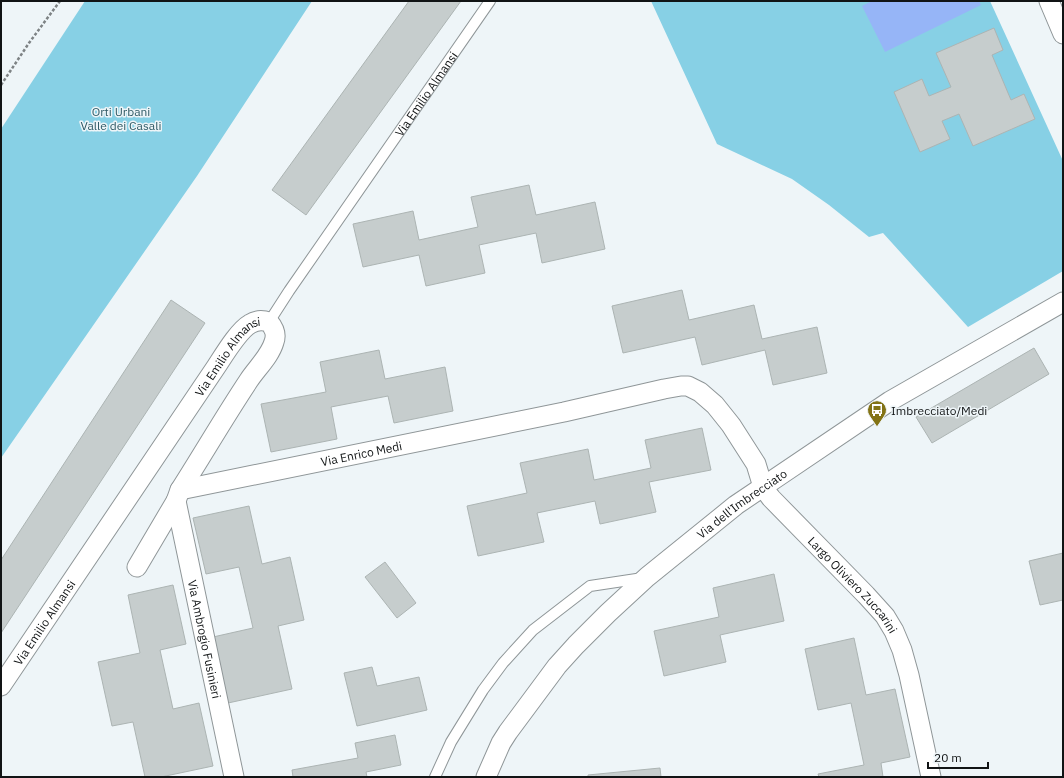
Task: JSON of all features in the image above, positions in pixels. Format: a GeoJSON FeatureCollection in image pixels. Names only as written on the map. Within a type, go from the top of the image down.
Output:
{"type":"FeatureCollection","features":[{"type":"Feature","properties":{"kind":"street"},"geometry":{"type":"LineString","coordinates":[[1049,1],[1063,34]]}},
{"type":"Feature","properties":{"kind":"street","name":"Via dell'Imbrecciato"},"geometry":{"type":"LineString","coordinates":[[486,777],[501,743],[508,732],[557,666],[608,613],[647,578],[736,505],[890,401],[1063,302]]}},
{"type":"Feature","properties":{"kind":"street","name":"Via Emilio Almansi"},"geometry":{"type":"LineString","coordinates":[[1,686],[220,361],[250,323],[260,321],[269,322]]}},
{"type":"Feature","properties":{"kind":"street"},"geometry":{"type":"LineString","coordinates":[[137,567],[178,496],[249,380],[270,352],[274,341],[275,331],[269,322]]}},
{"type":"Feature","properties":{"kind":"street","name":"Via Enrico Medi"},"geometry":{"type":"LineString","coordinates":[[178,496],[681,386],[688,386],[700,392],[715,405],[725,417]]}},
{"type":"Feature","properties":{"kind":"street","name":"Largo Oliviero Zuccarini"},"geometry":{"type":"LineString","coordinates":[[725,417],[756,464],[762,487],[885,616],[902,650],[909,675],[931,777]]}},
{"type":"Feature","properties":{"kind":"street","name":"Via Ambrogio Fusinieri"},"geometry":{"type":"LineString","coordinates":[[178,496],[234,777]]}},
{"type":"Feature","properties":{"kind":"lane","name":"Via Emilio Almansi"},"geometry":{"type":"LineString","coordinates":[[269,322],[490,1]]}},
{"type":"Feature","properties":{"kind":"lane"},"geometry":{"type":"LineString","coordinates":[[435,777],[451,742],[483,690],[503,663],[533,630],[590,586],[647,578]]}},
{"type":"Feature","properties":{"kind":"path"},"geometry":{"type":"LineString","coordinates":[[1,85],[29,43],[60,1]]}},
{"type":"Feature","properties":{"kind":"green space","name":"Orti Urbani Valle dei Casali"},"geometry":{"type":"Polygon","coordinates":[[[85,1],[312,1],[197,176],[1,458],[1,129],[85,1]]]}},
{"type":"Feature","properties":{"kind":"green space"},"geometry":{"type":"Polygon","coordinates":[[[651,1],[990,1],[1063,161],[1063,271],[968,327],[883,233],[869,237],[829,205],[792,179],[717,144],[651,1]]]}},
{"type":"Feature","properties":{"kind":"shaded area"},"geometry":{"type":"Polygon","coordinates":[[[872,1],[979,1],[981,5],[885,52],[862,6],[872,1]]]}},
{"type":"Feature","properties":{"kind":"building"},"geometry":{"type":"Polygon","coordinates":[[[409,1],[461,1],[306,215],[272,190],[409,1]]]}},
{"type":"Feature","properties":{"kind":"building"},"geometry":{"type":"Polygon","coordinates":[[[994,28],[1003,50],[992,55],[1011,100],[1024,94],[1035,119],[973,146],[959,114],[942,121],[950,139],[920,152],[894,92],[922,79],[929,96],[951,87],[936,53],[994,28]]]}},
{"type":"Feature","properties":{"kind":"building"},"geometry":{"type":"Polygon","coordinates":[[[529,185],[536,215],[595,202],[605,249],[542,263],[536,233],[479,245],[485,273],[426,286],[419,255],[363,267],[353,224],[413,211],[419,240],[478,227],[471,197],[529,185]]]}},
{"type":"Feature","properties":{"kind":"building"},"geometry":{"type":"Polygon","coordinates":[[[682,290],[689,320],[754,305],[762,339],[817,327],[827,373],[773,385],[765,350],[702,365],[695,337],[623,353],[612,306],[682,290]]]}},
{"type":"Feature","properties":{"kind":"building"},"geometry":{"type":"Polygon","coordinates":[[[171,300],[205,323],[1,633],[1,560],[171,300]]]}},
{"type":"Feature","properties":{"kind":"building"},"geometry":{"type":"Polygon","coordinates":[[[1034,348],[1049,374],[932,443],[916,417],[1034,348]]]}},
{"type":"Feature","properties":{"kind":"building"},"geometry":{"type":"Polygon","coordinates":[[[379,350],[385,379],[445,367],[453,411],[394,423],[388,396],[331,407],[337,439],[271,452],[261,404],[326,392],[320,362],[379,350]]]}},
{"type":"Feature","properties":{"kind":"building"},"geometry":{"type":"Polygon","coordinates":[[[702,428],[711,470],[649,482],[656,512],[600,524],[595,501],[537,513],[544,542],[478,556],[467,506],[527,493],[520,463],[588,449],[594,480],[651,468],[645,440],[702,428]]]}},
{"type":"Feature","properties":{"kind":"building"},"geometry":{"type":"Polygon","coordinates":[[[249,506],[262,564],[290,557],[304,620],[278,626],[292,689],[228,703],[213,637],[253,628],[239,567],[206,574],[193,518],[249,506]]]}},
{"type":"Feature","properties":{"kind":"building"},"geometry":{"type":"Polygon","coordinates":[[[1063,553],[1063,600],[1040,605],[1029,561],[1063,553]]]}},
{"type":"Feature","properties":{"kind":"building"},"geometry":{"type":"Polygon","coordinates":[[[385,562],[416,603],[397,618],[365,577],[385,562]]]}},
{"type":"Feature","properties":{"kind":"building"},"geometry":{"type":"Polygon","coordinates":[[[774,574],[784,621],[720,635],[726,662],[664,676],[654,631],[719,617],[713,588],[774,574]]]}},
{"type":"Feature","properties":{"kind":"building"},"geometry":{"type":"Polygon","coordinates":[[[173,585],[186,644],[160,650],[173,709],[199,703],[213,766],[161,777],[145,777],[133,722],[112,726],[98,662],[140,653],[128,595],[173,585]]]}},
{"type":"Feature","properties":{"kind":"building"},"geometry":{"type":"Polygon","coordinates":[[[854,638],[866,695],[895,689],[910,757],[881,763],[883,777],[819,777],[818,774],[864,765],[851,703],[818,710],[805,649],[854,638]]]}},
{"type":"Feature","properties":{"kind":"building"},"geometry":{"type":"Polygon","coordinates":[[[372,667],[377,686],[419,677],[427,710],[357,726],[344,673],[372,667]]]}},
{"type":"Feature","properties":{"kind":"building"},"geometry":{"type":"Polygon","coordinates":[[[395,735],[401,765],[366,772],[367,777],[293,777],[292,770],[358,758],[355,743],[395,735]]]}},
{"type":"Feature","properties":{"kind":"building"},"geometry":{"type":"Polygon","coordinates":[[[660,768],[661,777],[588,777],[588,775],[660,768]]]}},
{"type":"Feature","properties":{"kind":"place","name":"Imbrecciato/Medi"},"geometry":{"type":"Point","coordinates":[877,427]}}]}
